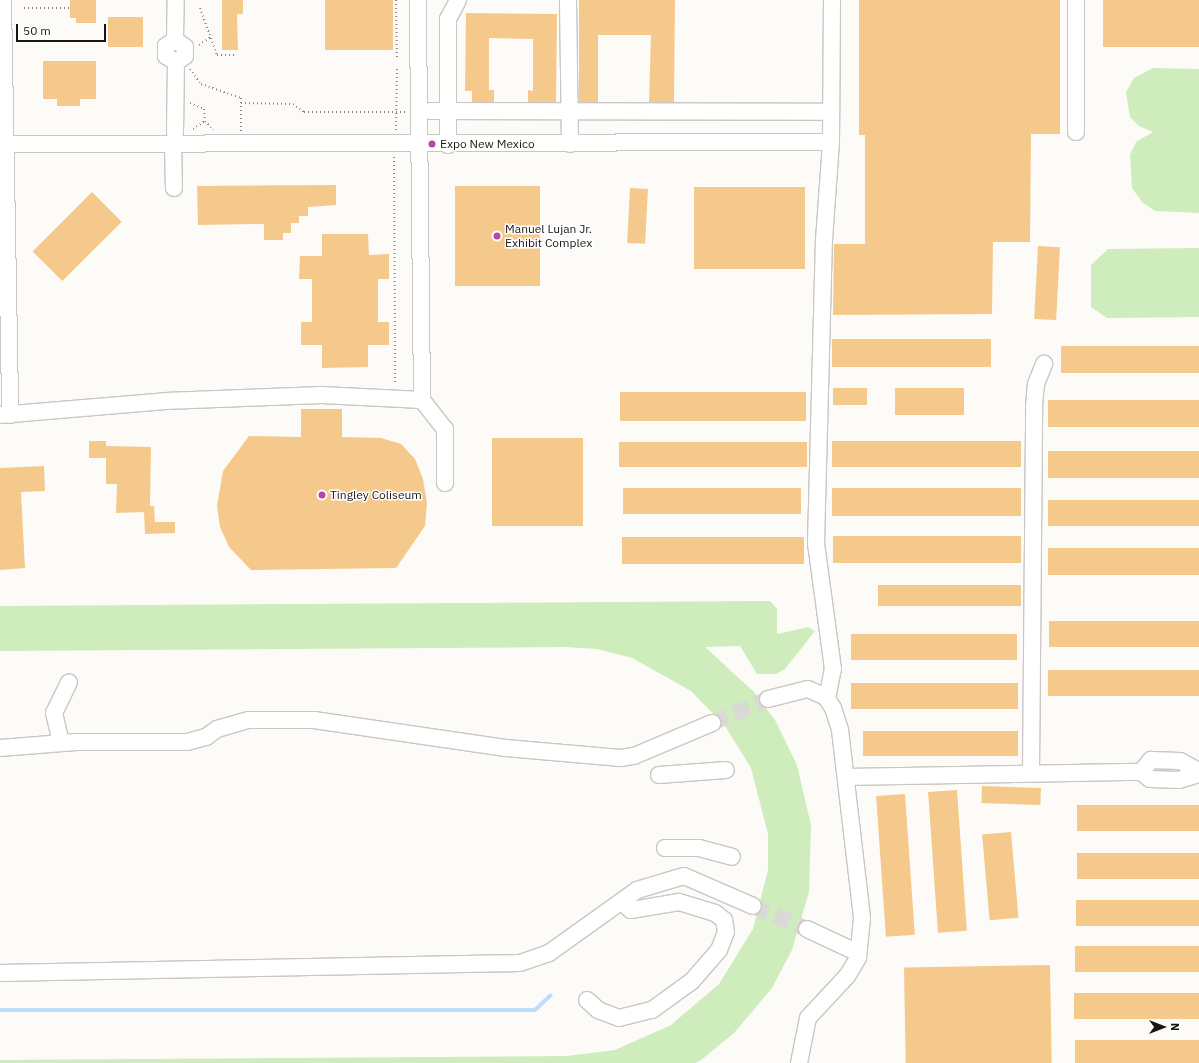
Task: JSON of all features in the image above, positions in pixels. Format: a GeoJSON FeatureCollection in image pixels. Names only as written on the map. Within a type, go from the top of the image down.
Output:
{"type":"FeatureCollection","features":[{"type":"Feature","properties":{"kind":"street"},"geometry":{"type":"LineString","coordinates":[[3,0],[5,415],[165,402],[322,395],[422,400]]}},
{"type":"Feature","properties":{"kind":"street"},"geometry":{"type":"LineString","coordinates":[[418,0],[422,400],[445,429],[445,483]]}},
{"type":"Feature","properties":{"kind":"street"},"geometry":{"type":"LineString","coordinates":[[448,145],[449,14],[458,0]]}},
{"type":"Feature","properties":{"kind":"street"},"geometry":{"type":"LineString","coordinates":[[568,0],[570,144]]}},
{"type":"Feature","properties":{"kind":"street"},"geometry":{"type":"LineString","coordinates":[[799,1063],[808,1018],[847,976],[858,953],[862,918],[840,730],[827,699],[833,669],[816,543],[824,240],[831,142],[832,0]]}},
{"type":"Feature","properties":{"kind":"street"},"geometry":{"type":"LineString","coordinates":[[1076,0],[1076,132]]}},
{"type":"Feature","properties":{"kind":"street"},"geometry":{"type":"LineString","coordinates":[[174,188],[174,139],[179,61],[166,56],[166,46],[175,40],[176,1]]}},
{"type":"Feature","properties":{"kind":"street"},"geometry":{"type":"LineString","coordinates":[[430,111],[831,112]]}},
{"type":"Feature","properties":{"kind":"street"},"geometry":{"type":"LineString","coordinates":[[3,140],[174,139],[213,145],[420,146],[831,142]]}},
{"type":"Feature","properties":{"kind":"street"},"geometry":{"type":"LineString","coordinates":[[1031,771],[1034,406],[1036,384],[1044,364]]}},
{"type":"Feature","properties":{"kind":"street"},"geometry":{"type":"LineString","coordinates":[[61,743],[54,713],[69,682]]}},
{"type":"Feature","properties":{"kind":"street"},"geometry":{"type":"LineString","coordinates":[[768,699],[808,689],[827,699]]}},
{"type":"Feature","properties":{"kind":"street"},"geometry":{"type":"LineString","coordinates":[[0,748],[61,743],[187,742],[206,737],[217,729],[249,720],[314,720],[506,748],[621,758],[634,756],[712,723]]}},
{"type":"Feature","properties":{"kind":"street"},"geometry":{"type":"LineString","coordinates":[[846,777],[1031,771],[1141,772],[1151,760],[1180,761],[1199,772]]}},
{"type":"Feature","properties":{"kind":"street"},"geometry":{"type":"LineString","coordinates":[[659,775],[726,770]]}},
{"type":"Feature","properties":{"kind":"street"},"geometry":{"type":"LineString","coordinates":[[665,848],[699,848],[732,857]]}},
{"type":"Feature","properties":{"kind":"street"},"geometry":{"type":"LineString","coordinates":[[0,973],[520,963],[549,953],[637,890],[684,876],[753,906]]}},
{"type":"Feature","properties":{"kind":"street"},"geometry":{"type":"LineString","coordinates":[[586,1000],[598,1010],[619,1018],[652,1010],[692,981],[719,950],[726,932],[724,920],[715,913],[679,902],[631,910],[622,902]]}},
{"type":"Feature","properties":{"kind":"street"},"geometry":{"type":"LineString","coordinates":[[807,929],[858,953]]}},
{"type":"Feature","properties":{"kind":"path"},"geometry":{"type":"LineString","coordinates":[[396,0],[397,58]]}},
{"type":"Feature","properties":{"kind":"path"},"geometry":{"type":"LineString","coordinates":[[24,8],[70,8]]}},
{"type":"Feature","properties":{"kind":"path"},"geometry":{"type":"LineString","coordinates":[[200,8],[217,55],[236,55]]}},
{"type":"Feature","properties":{"kind":"path"},"geometry":{"type":"LineString","coordinates":[[179,61],[201,84],[228,92],[241,98],[241,145]]}},
{"type":"Feature","properties":{"kind":"path"},"geometry":{"type":"LineString","coordinates":[[396,133],[398,68]]}},
{"type":"Feature","properties":{"kind":"path"},"geometry":{"type":"LineString","coordinates":[[176,97],[204,108],[205,121],[213,128],[213,145]]}},
{"type":"Feature","properties":{"kind":"path"},"geometry":{"type":"LineString","coordinates":[[241,103],[294,104],[304,112],[408,112]]}},
{"type":"Feature","properties":{"kind":"path"},"geometry":{"type":"LineString","coordinates":[[394,157],[395,398]]}},
{"type":"Feature","properties":{"kind":"green space"},"geometry":{"type":"Polygon","coordinates":[[[1153,68],[1199,69],[1199,213],[1155,211],[1142,202],[1132,188],[1130,155],[1136,142],[1153,132],[1139,126],[1130,117],[1126,92],[1134,78],[1153,68]]]}},
{"type":"Feature","properties":{"kind":"green space"},"geometry":{"type":"Polygon","coordinates":[[[1199,248],[1199,317],[1107,318],[1091,307],[1091,265],[1108,249],[1199,248]]]}},
{"type":"Feature","properties":{"kind":"green space"},"geometry":{"type":"Polygon","coordinates":[[[770,601],[777,609],[777,634],[808,627],[815,631],[785,669],[776,674],[757,674],[740,646],[705,647],[753,691],[775,720],[797,765],[811,825],[809,892],[792,950],[772,988],[734,1033],[701,1060],[695,1063],[0,1063],[0,1060],[567,1056],[615,1050],[671,1025],[719,984],[753,929],[768,870],[768,834],[751,768],[725,726],[691,691],[632,658],[597,649],[565,647],[0,651],[0,606],[770,601]]]}},
{"type":"Feature","properties":{"kind":"building"},"geometry":{"type":"Polygon","coordinates":[[[70,0],[96,0],[96,23],[76,23],[76,18],[70,18],[70,0]]]}},
{"type":"Feature","properties":{"kind":"building"},"geometry":{"type":"Polygon","coordinates":[[[222,0],[243,0],[243,14],[237,14],[238,50],[222,50],[222,0]]]}},
{"type":"Feature","properties":{"kind":"building"},"geometry":{"type":"Polygon","coordinates":[[[325,0],[393,0],[393,50],[325,50],[325,0]]]}},
{"type":"Feature","properties":{"kind":"building"},"geometry":{"type":"Polygon","coordinates":[[[579,0],[675,0],[674,102],[649,102],[651,35],[598,35],[598,102],[579,102],[579,0]]]}},
{"type":"Feature","properties":{"kind":"building"},"geometry":{"type":"Polygon","coordinates":[[[859,0],[1060,0],[1060,134],[1031,134],[1030,242],[993,242],[992,314],[833,315],[834,244],[865,244],[865,135],[859,135],[859,0]]]}},
{"type":"Feature","properties":{"kind":"building"},"geometry":{"type":"Polygon","coordinates":[[[1103,0],[1199,0],[1199,47],[1103,47],[1103,0]]]}},
{"type":"Feature","properties":{"kind":"building"},"geometry":{"type":"Polygon","coordinates":[[[466,13],[557,14],[556,102],[528,102],[528,90],[533,91],[533,39],[489,38],[489,90],[494,90],[494,102],[472,102],[472,91],[465,91],[466,13]]]}},
{"type":"Feature","properties":{"kind":"building"},"geometry":{"type":"Polygon","coordinates":[[[108,17],[143,17],[143,47],[108,47],[108,17]]]}},
{"type":"Feature","properties":{"kind":"building"},"geometry":{"type":"Polygon","coordinates":[[[43,61],[96,61],[96,99],[80,99],[80,106],[57,106],[57,99],[43,99],[43,61]]]}},
{"type":"Feature","properties":{"kind":"building"},"geometry":{"type":"Polygon","coordinates":[[[336,185],[336,205],[308,207],[308,216],[299,216],[299,223],[291,223],[291,233],[283,233],[283,240],[264,240],[264,224],[198,225],[197,186],[336,185]]]}},
{"type":"Feature","properties":{"kind":"building","name":"Manuel Lujan Jr. Exhibit Complex"},"geometry":{"type":"Polygon","coordinates":[[[455,186],[540,186],[540,286],[455,286],[455,186]]]}},
{"type":"Feature","properties":{"kind":"building"},"geometry":{"type":"Polygon","coordinates":[[[694,187],[805,187],[805,269],[694,269],[694,187]]]}},
{"type":"Feature","properties":{"kind":"building"},"geometry":{"type":"Polygon","coordinates":[[[630,188],[648,189],[645,244],[627,243],[630,188]]]}},
{"type":"Feature","properties":{"kind":"building"},"geometry":{"type":"Polygon","coordinates":[[[92,192],[122,222],[62,281],[33,251],[92,192]]]}},
{"type":"Feature","properties":{"kind":"building"},"geometry":{"type":"Polygon","coordinates":[[[322,234],[368,234],[369,255],[389,254],[389,279],[378,279],[378,322],[389,322],[389,345],[368,345],[368,367],[322,368],[322,345],[301,345],[301,322],[312,322],[312,279],[299,279],[300,256],[322,256],[322,234]]]}},
{"type":"Feature","properties":{"kind":"building"},"geometry":{"type":"Polygon","coordinates":[[[1038,246],[1060,247],[1056,320],[1034,319],[1038,246]]]}},
{"type":"Feature","properties":{"kind":"building"},"geometry":{"type":"Polygon","coordinates":[[[832,339],[991,339],[991,367],[832,367],[832,339]]]}},
{"type":"Feature","properties":{"kind":"building"},"geometry":{"type":"Polygon","coordinates":[[[1061,346],[1199,346],[1199,373],[1061,373],[1061,346]]]}},
{"type":"Feature","properties":{"kind":"building"},"geometry":{"type":"Polygon","coordinates":[[[833,388],[867,388],[867,405],[833,405],[833,388]]]}},
{"type":"Feature","properties":{"kind":"building"},"geometry":{"type":"Polygon","coordinates":[[[895,388],[964,388],[964,415],[895,415],[895,388]]]}},
{"type":"Feature","properties":{"kind":"building"},"geometry":{"type":"Polygon","coordinates":[[[620,392],[806,392],[806,421],[620,421],[620,392]]]}},
{"type":"Feature","properties":{"kind":"building"},"geometry":{"type":"Polygon","coordinates":[[[1048,400],[1199,400],[1199,427],[1048,427],[1048,400]]]}},
{"type":"Feature","properties":{"kind":"building","name":"Tingley Coliseum"},"geometry":{"type":"Polygon","coordinates":[[[301,409],[342,409],[342,437],[381,438],[401,444],[415,459],[423,479],[427,503],[425,526],[396,568],[251,570],[229,547],[220,527],[217,506],[223,471],[249,436],[301,437],[301,409]]]}},
{"type":"Feature","properties":{"kind":"building"},"geometry":{"type":"Polygon","coordinates":[[[492,438],[583,438],[583,526],[492,526],[492,438]]]}},
{"type":"Feature","properties":{"kind":"building"},"geometry":{"type":"Polygon","coordinates":[[[89,441],[106,441],[106,446],[151,447],[150,506],[154,506],[155,522],[175,522],[175,533],[145,534],[144,512],[116,513],[117,484],[106,484],[106,458],[89,458],[89,441]]]}},
{"type":"Feature","properties":{"kind":"building"},"geometry":{"type":"Polygon","coordinates":[[[832,441],[1021,441],[1021,467],[832,467],[832,441]]]}},
{"type":"Feature","properties":{"kind":"building"},"geometry":{"type":"Polygon","coordinates":[[[619,442],[807,442],[807,467],[619,467],[619,442]]]}},
{"type":"Feature","properties":{"kind":"building"},"geometry":{"type":"Polygon","coordinates":[[[1048,451],[1199,451],[1199,478],[1048,478],[1048,451]]]}},
{"type":"Feature","properties":{"kind":"building"},"geometry":{"type":"Polygon","coordinates":[[[44,466],[45,491],[21,492],[25,568],[0,570],[0,468],[44,466]]]}},
{"type":"Feature","properties":{"kind":"building"},"geometry":{"type":"Polygon","coordinates":[[[623,488],[801,488],[801,514],[623,514],[623,488]]]}},
{"type":"Feature","properties":{"kind":"building"},"geometry":{"type":"Polygon","coordinates":[[[832,488],[1021,488],[1021,516],[832,516],[832,488]]]}},
{"type":"Feature","properties":{"kind":"building"},"geometry":{"type":"Polygon","coordinates":[[[1048,500],[1199,500],[1199,526],[1048,526],[1048,500]]]}},
{"type":"Feature","properties":{"kind":"building"},"geometry":{"type":"Polygon","coordinates":[[[833,536],[1021,536],[1021,563],[833,563],[833,536]]]}},
{"type":"Feature","properties":{"kind":"building"},"geometry":{"type":"Polygon","coordinates":[[[622,537],[804,537],[804,564],[622,564],[622,537]]]}},
{"type":"Feature","properties":{"kind":"building"},"geometry":{"type":"Polygon","coordinates":[[[1048,548],[1199,548],[1199,575],[1048,575],[1048,548]]]}},
{"type":"Feature","properties":{"kind":"building"},"geometry":{"type":"Polygon","coordinates":[[[878,585],[1021,585],[1021,606],[878,606],[878,585]]]}},
{"type":"Feature","properties":{"kind":"building"},"geometry":{"type":"Polygon","coordinates":[[[1049,621],[1199,621],[1199,647],[1049,647],[1049,621]]]}},
{"type":"Feature","properties":{"kind":"building"},"geometry":{"type":"Polygon","coordinates":[[[851,634],[1017,634],[1017,660],[851,660],[851,634]]]}},
{"type":"Feature","properties":{"kind":"building"},"geometry":{"type":"Polygon","coordinates":[[[1048,670],[1199,670],[1199,696],[1048,696],[1048,670]]]}},
{"type":"Feature","properties":{"kind":"building"},"geometry":{"type":"Polygon","coordinates":[[[851,683],[1018,683],[1018,709],[851,709],[851,683]]]}},
{"type":"Feature","properties":{"kind":"building"},"geometry":{"type":"Polygon","coordinates":[[[863,731],[1018,731],[1018,756],[863,756],[863,731]]]}},
{"type":"Feature","properties":{"kind":"building"},"geometry":{"type":"Polygon","coordinates":[[[982,786],[1041,788],[1040,805],[981,803],[982,786]]]}},
{"type":"Feature","properties":{"kind":"building"},"geometry":{"type":"Polygon","coordinates":[[[957,790],[967,931],[938,933],[928,792],[957,790]]]}},
{"type":"Feature","properties":{"kind":"building"},"geometry":{"type":"Polygon","coordinates":[[[905,794],[915,935],[886,937],[876,796],[905,794]]]}},
{"type":"Feature","properties":{"kind":"building"},"geometry":{"type":"Polygon","coordinates":[[[1077,805],[1199,805],[1199,831],[1077,831],[1077,805]]]}},
{"type":"Feature","properties":{"kind":"building"},"geometry":{"type":"Polygon","coordinates":[[[1011,832],[1018,918],[990,920],[982,835],[1011,832]]]}},
{"type":"Feature","properties":{"kind":"building"},"geometry":{"type":"Polygon","coordinates":[[[1077,853],[1199,853],[1199,879],[1077,879],[1077,853]]]}},
{"type":"Feature","properties":{"kind":"building"},"geometry":{"type":"Polygon","coordinates":[[[1076,900],[1199,900],[1199,926],[1076,926],[1076,900]]]}},
{"type":"Feature","properties":{"kind":"building"},"geometry":{"type":"Polygon","coordinates":[[[1075,946],[1199,946],[1199,972],[1075,972],[1075,946]]]}},
{"type":"Feature","properties":{"kind":"building"},"geometry":{"type":"Polygon","coordinates":[[[1050,965],[1052,1063],[906,1063],[904,968],[1050,965]]]}},
{"type":"Feature","properties":{"kind":"building"},"geometry":{"type":"Polygon","coordinates":[[[1074,993],[1199,993],[1199,1019],[1074,1019],[1074,993]]]}},
{"type":"Feature","properties":{"kind":"building"},"geometry":{"type":"Polygon","coordinates":[[[1075,1040],[1199,1040],[1199,1063],[1075,1063],[1075,1040]]]}},
{"type":"Feature","properties":{"kind":"waterway"},"geometry":{"type":"LineString","coordinates":[[0,1010],[535,1010],[550,996]]}},
{"type":"Feature","properties":{"kind":"tunnel"},"geometry":{"type":"LineString","coordinates":[[712,723],[768,699]]}},
{"type":"Feature","properties":{"kind":"tunnel"},"geometry":{"type":"LineString","coordinates":[[753,906],[807,929]]}},
{"type":"Feature","properties":{"kind":"place","name":"Expo New Mexico"},"geometry":{"type":"Point","coordinates":[432,144]}},
{"type":"Feature","properties":{"kind":"place","name":"Manuel Lujan Jr. Exhibit Complex"},"geometry":{"type":"Point","coordinates":[497,236]}},
{"type":"Feature","properties":{"kind":"place","name":"Tingley Coliseum"},"geometry":{"type":"Point","coordinates":[322,495]}}]}
